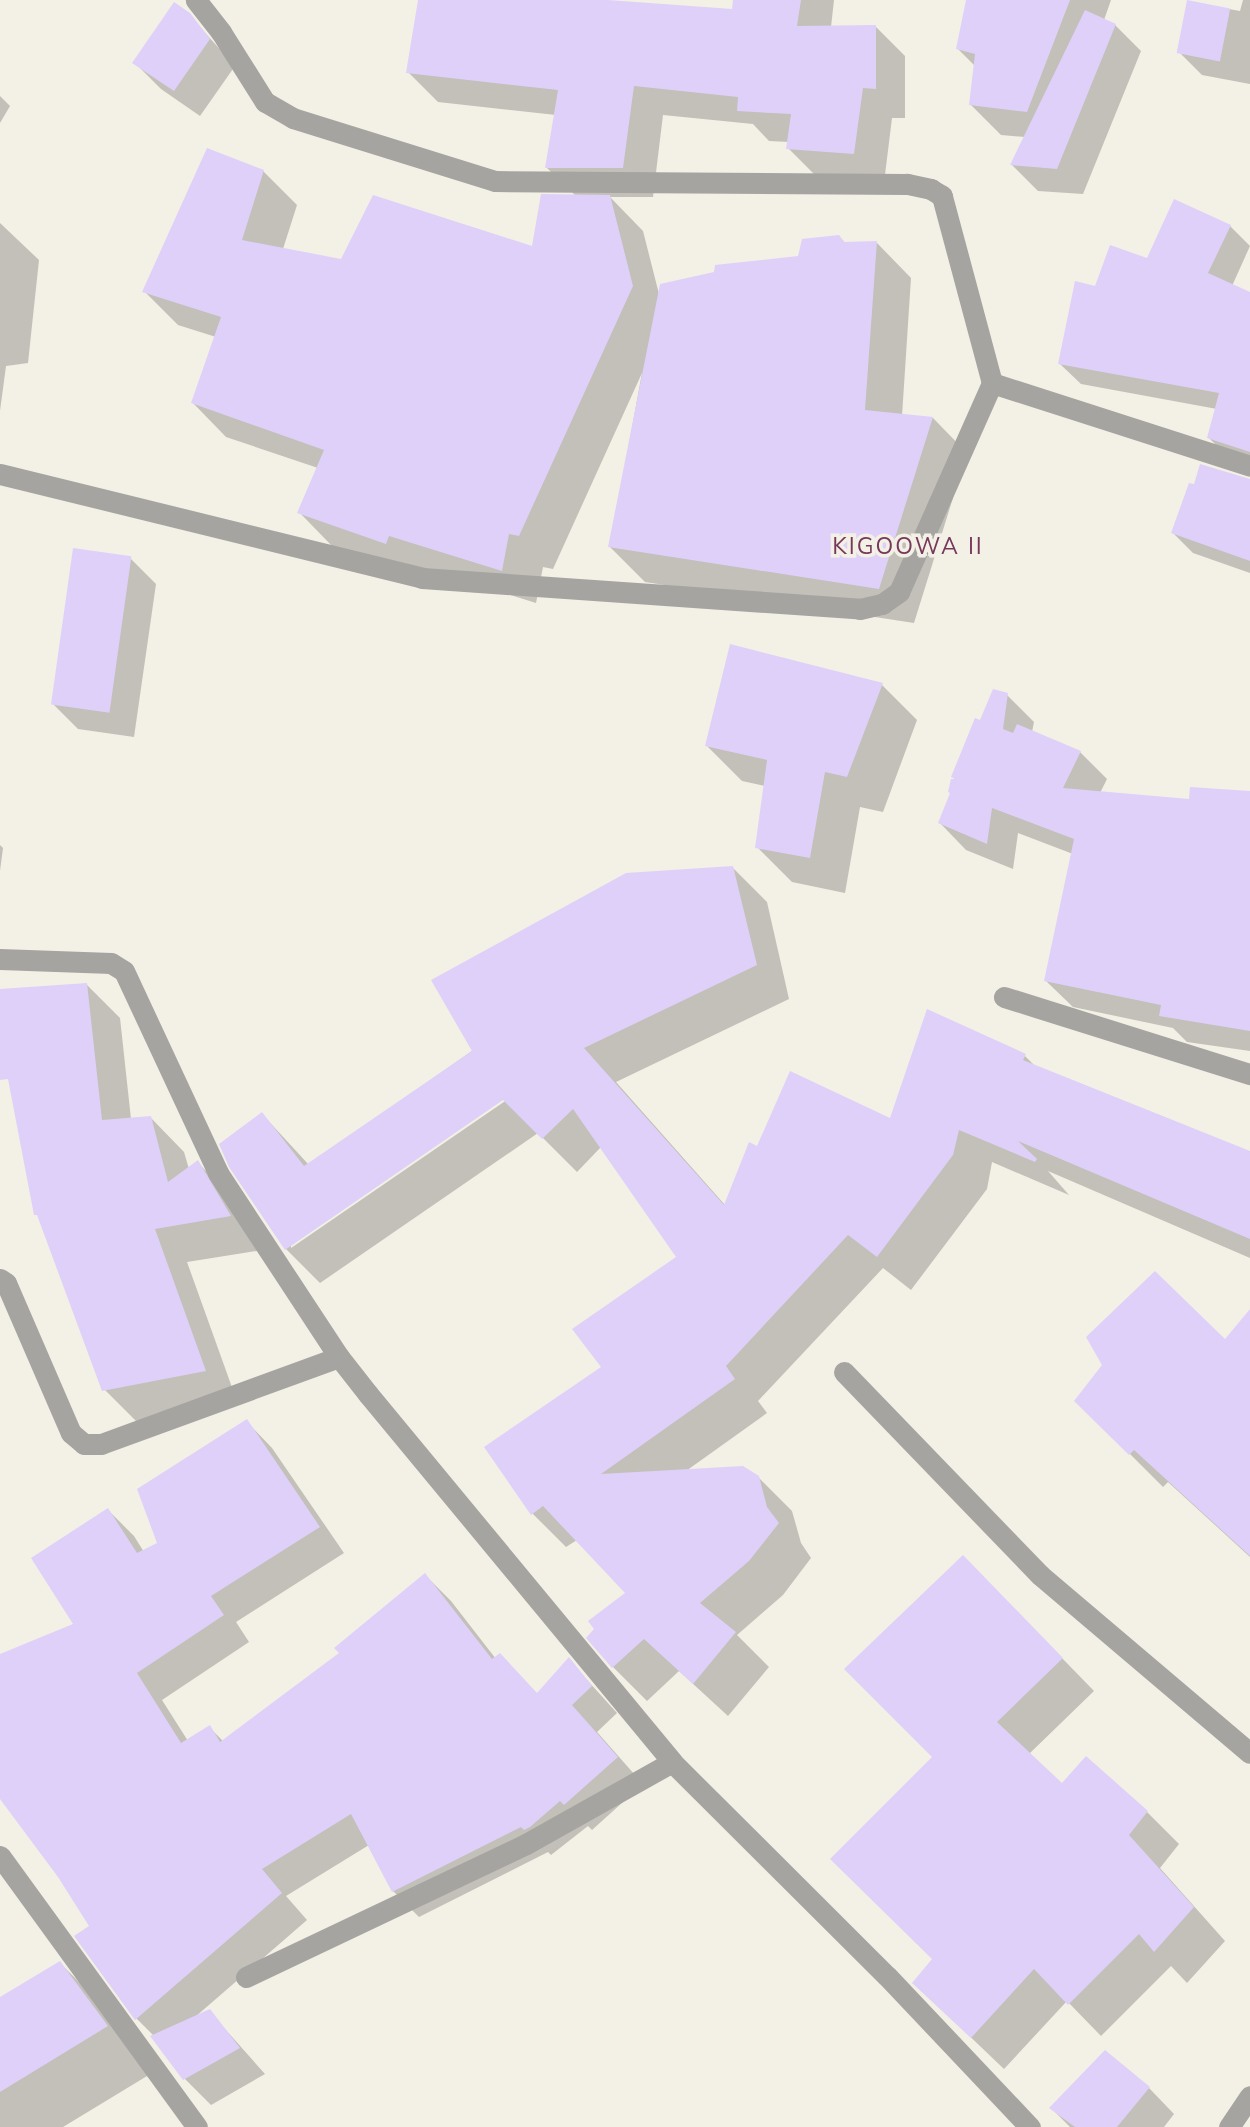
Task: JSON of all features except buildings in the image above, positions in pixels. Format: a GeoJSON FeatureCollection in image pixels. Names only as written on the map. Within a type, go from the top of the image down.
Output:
{"type":"FeatureCollection","features":[{"type":"Feature","properties":{"kind":"street"},"geometry":{"type":"LineString","coordinates":[[0,474],[422,578],[860,609],[882,604],[899,592],[992,383],[942,196],[931,189],[907,184],[495,181],[293,118],[265,102],[221,32],[196,0]]}},
{"type":"Feature","properties":{"kind":"street"},"geometry":{"type":"LineString","coordinates":[[992,383],[1250,466]]}},
{"type":"Feature","properties":{"kind":"street"},"geometry":{"type":"LineString","coordinates":[[0,958],[111,964],[124,971],[218,1173],[339,1357],[672,1762],[887,1976],[1030,2127]]}},
{"type":"Feature","properties":{"kind":"street"},"geometry":{"type":"LineString","coordinates":[[1004,997],[1250,1074]]}},
{"type":"Feature","properties":{"kind":"street"},"geometry":{"type":"LineString","coordinates":[[0,1279],[6,1283],[71,1433],[84,1444],[100,1444],[339,1357]]}},
{"type":"Feature","properties":{"kind":"street"},"geometry":{"type":"LineString","coordinates":[[844,1372],[1040,1575],[1250,1753]]}},
{"type":"Feature","properties":{"kind":"street"},"geometry":{"type":"LineString","coordinates":[[246,1978],[526,1844],[672,1762]]}},
{"type":"Feature","properties":{"kind":"street"},"geometry":{"type":"LineString","coordinates":[[0,1856],[197,2127]]}},
{"type":"Feature","properties":{"kind":"street"},"geometry":{"type":"LineString","coordinates":[[1229,2127],[1250,2096]]}},
{"type":"Feature","properties":{"kind":"district","name":"KIGOOWA II"},"geometry":{"type":"Point","coordinates":[908,546]}}]}
